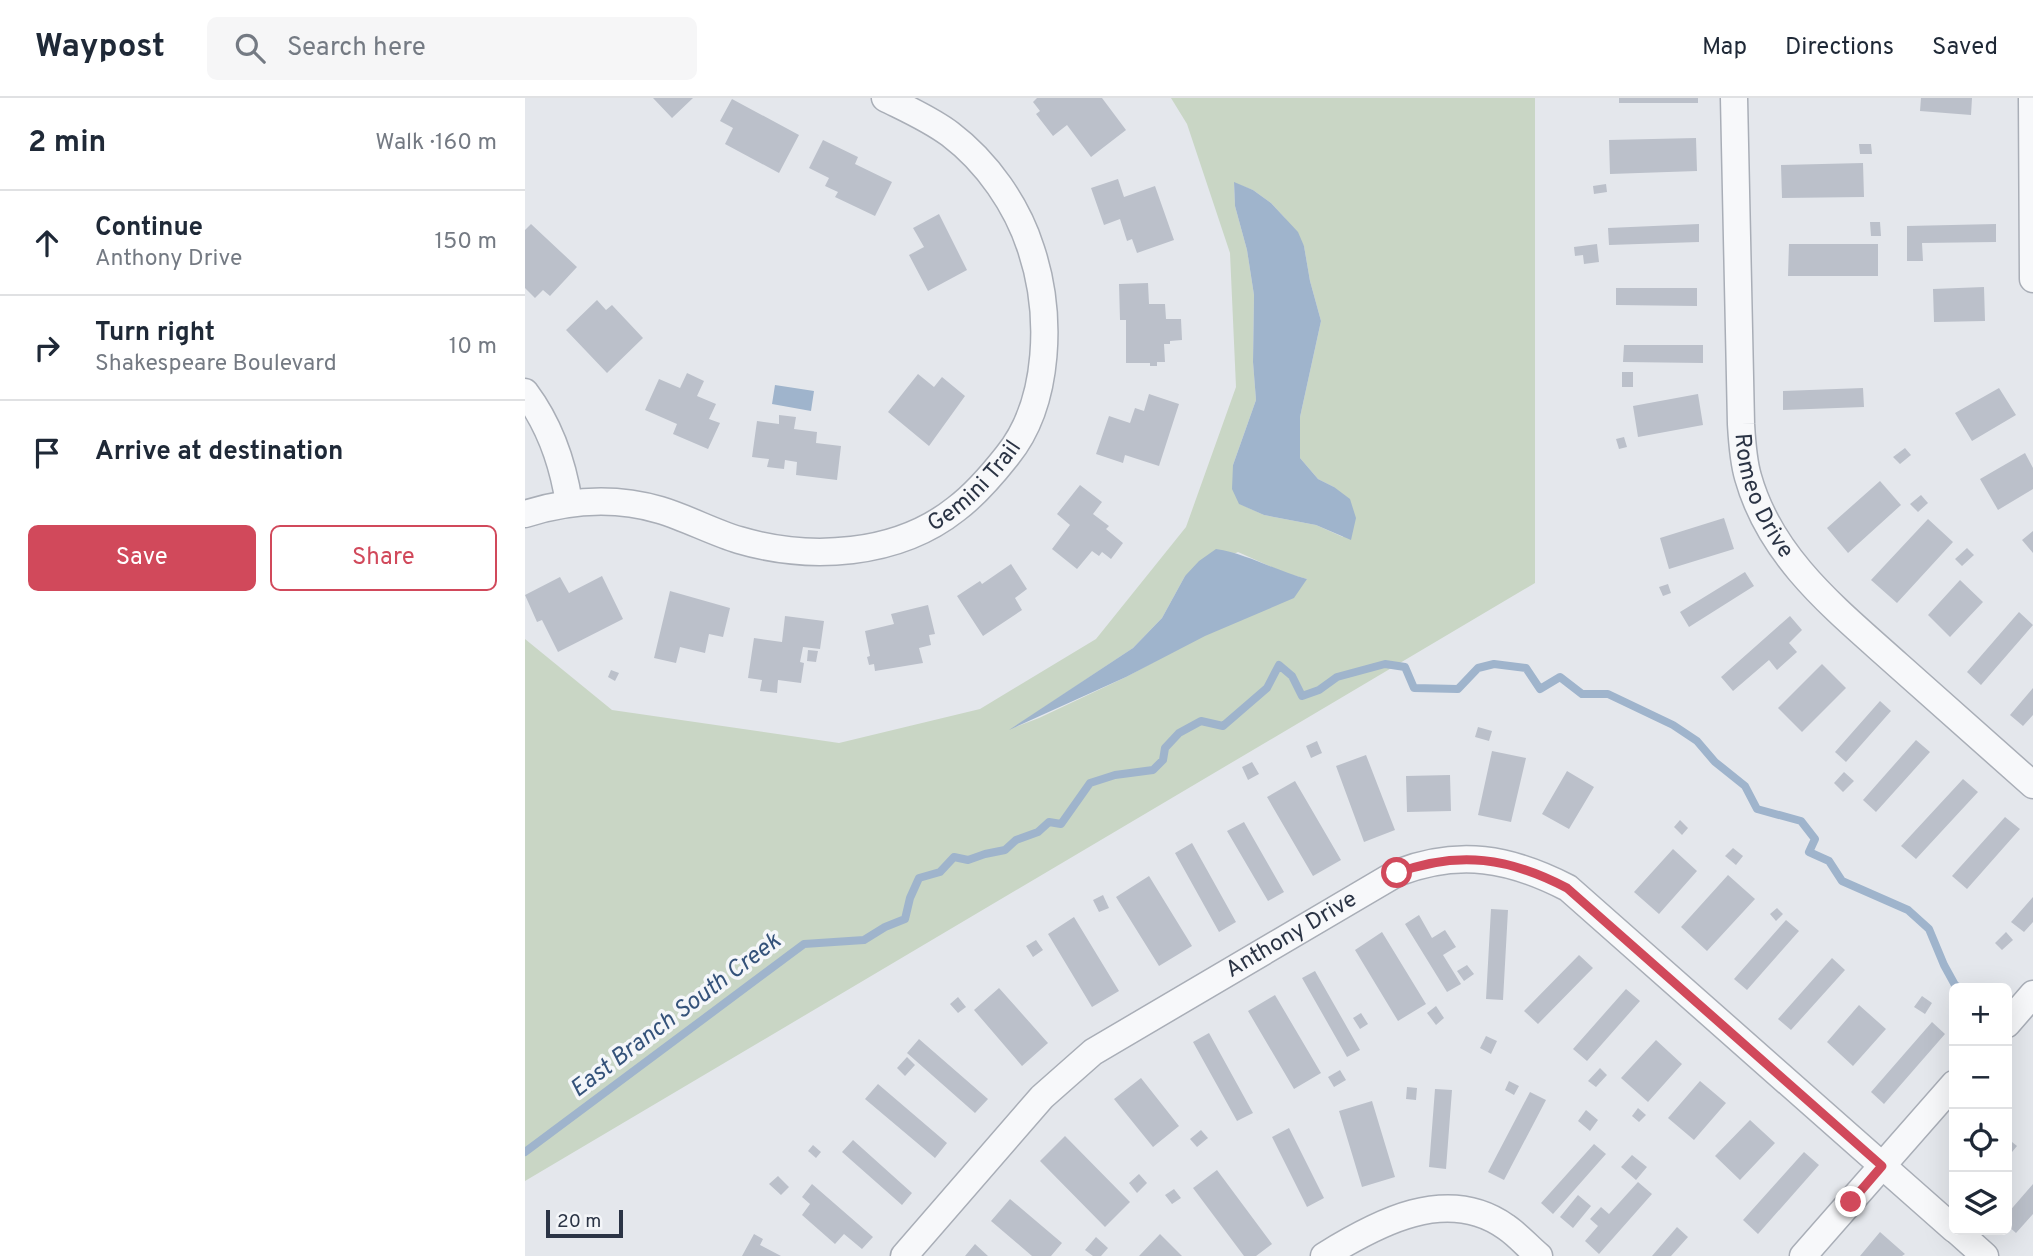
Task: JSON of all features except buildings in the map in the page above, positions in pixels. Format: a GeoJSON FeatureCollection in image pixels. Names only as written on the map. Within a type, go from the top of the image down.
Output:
{"type":"FeatureCollection","features":[{"type":"Feature","properties":{"kind":"street","name":"Gemini Trail"},"geometry":{"type":"LineString","coordinates":[[525,514],[569,503],[594,501],[641,505],[739,540],[774,548],[800,552],[856,550],[904,538],[929,527],[955,511],[974,494],[1011,451],[1024,430],[1044,362],[1045,325],[1040,281],[1027,235],[1018,214],[1003,192],[950,134],[885,98]]}},
{"type":"Feature","properties":{"kind":"street","name":"Romeo Drive"},"geometry":{"type":"LineString","coordinates":[[1734,98],[1741,424],[1747,476],[1756,499],[1768,526],[1784,551],[1815,590],[2033,785]]}},
{"type":"Feature","properties":{"kind":"street"},"geometry":{"type":"LineString","coordinates":[[2032,98],[2033,279]]}},
{"type":"Feature","properties":{"kind":"street"},"geometry":{"type":"LineString","coordinates":[[525,392],[540,417],[565,475],[569,503]]}},
{"type":"Feature","properties":{"kind":"street","name":"Anthony Drive"},"geometry":{"type":"LineString","coordinates":[[904,1256],[1042,1097],[1093,1052],[1397,873],[1438,860],[1460,859],[1506,863],[1546,877],[1567,888],[1882,1166],[1964,1242]]}},
{"type":"Feature","properties":{"kind":"street"},"geometry":{"type":"LineString","coordinates":[[2012,1018],[2033,994]]}},
{"type":"Feature","properties":{"kind":"street"},"geometry":{"type":"LineString","coordinates":[[1803,1256],[1949,1090]]}},
{"type":"Feature","properties":{"kind":"street"},"geometry":{"type":"LineString","coordinates":[[1324,1256],[1394,1220],[1412,1213],[1445,1207],[1458,1208],[1506,1226],[1539,1256]]}},
{"type":"Feature","properties":{"kind":"green space"},"geometry":{"type":"Polygon","coordinates":[[[1171,98],[1535,98],[1535,583],[525,1181],[525,639],[612,710],[839,743],[980,709],[1096,639],[1186,527],[1236,387],[1230,253],[1187,124],[1171,98]],[[1234,183],[1235,206],[1247,250],[1254,295],[1253,362],[1256,400],[1233,465],[1240,504],[1264,515],[1316,525],[1343,537],[1334,487],[1318,479],[1300,458],[1300,417],[1321,321],[1304,246],[1271,203],[1253,190],[1234,183]],[[1238,552],[1185,576],[1162,618],[1133,648],[1013,728],[1126,677],[1307,579],[1285,573],[1238,552]]]}},
{"type":"Feature","properties":{"kind":"water"},"geometry":{"type":"Polygon","coordinates":[[[1234,182],[1253,190],[1271,203],[1298,232],[1304,246],[1321,321],[1300,417],[1300,458],[1318,479],[1350,499],[1356,518],[1351,540],[1316,525],[1264,515],[1239,504],[1232,489],[1233,465],[1256,400],[1253,362],[1254,295],[1247,250],[1235,206],[1234,182]]]}},
{"type":"Feature","properties":{"kind":"water"},"geometry":{"type":"Polygon","coordinates":[[[775,385],[814,391],[811,411],[772,404],[775,385]]]}},
{"type":"Feature","properties":{"kind":"water"},"geometry":{"type":"Polygon","coordinates":[[[1216,549],[1307,579],[1294,598],[1205,636],[1126,677],[1009,730],[1133,648],[1162,618],[1185,576],[1199,561],[1216,549]]]}},
{"type":"Feature","properties":{"kind":"waterway","name":"East Branch South Creek"},"geometry":{"type":"LineString","coordinates":[[525,1152],[804,944],[864,940],[905,919],[919,878],[940,872],[954,857],[968,860],[1005,850],[1016,840],[1038,832],[1049,822],[1061,824],[1090,783],[1115,775],[1153,770],[1163,760],[1165,748],[1179,733],[1201,721],[1223,726],[1267,688],[1279,665],[1292,676],[1302,696],[1319,690],[1337,677],[1385,664],[1405,667],[1414,688],[1458,689],[1478,668],[1494,664],[1526,668],[1540,689],[1560,677],[1582,694],[1608,694],[1673,725],[1697,741],[1715,762],[1745,786],[1757,809],[1801,821],[1815,839],[1809,852],[1829,861],[1842,881],[1908,910],[1929,929],[1954,983]]}},
{"type":"Feature","properties":{"kind":"route"},"geometry":{"type":"LineString","coordinates":[[1397,873],[1438,860],[1486,860],[1525,869],[1567,888],[1882,1166],[1851,1202]]}}]}
